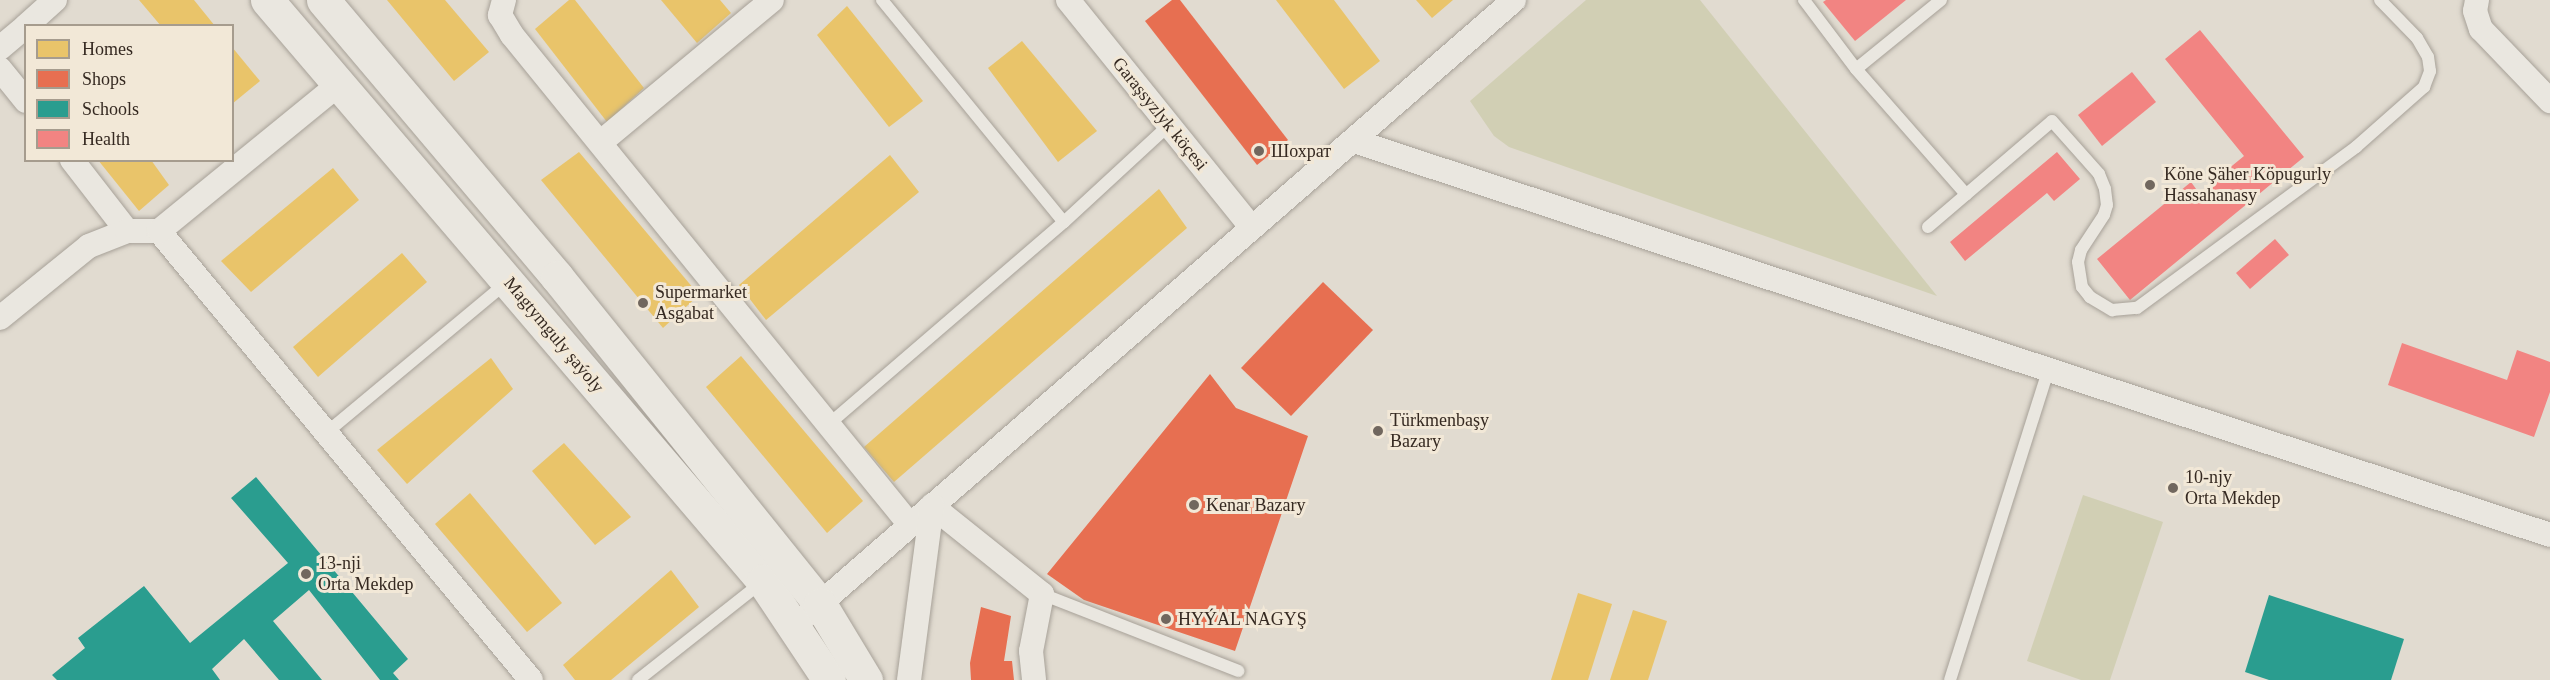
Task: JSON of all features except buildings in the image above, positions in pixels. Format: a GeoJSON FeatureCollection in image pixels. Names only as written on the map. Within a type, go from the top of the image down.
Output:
{"type":"FeatureCollection","features":[{"type":"Feature","properties":{"kind":"street"},"geometry":{"type":"LineString","coordinates":[[28,24],[55,0]]}},
{"type":"Feature","properties":{"kind":"street","name":"Magtymguly şaýoly"},"geometry":{"type":"LineString","coordinates":[[267,0],[337,86],[763,581],[829,680]]}},
{"type":"Feature","properties":{"kind":"street","name":"Magtymguly şaýoly"},"geometry":{"type":"LineString","coordinates":[[323,0],[544,262],[820,604],[867,680]]}},
{"type":"Feature","properties":{"kind":"street"},"geometry":{"type":"LineString","coordinates":[[504,0],[500,15],[512,35],[910,525]]}},
{"type":"Feature","properties":{"kind":"street"},"geometry":{"type":"LineString","coordinates":[[601,142],[772,0]]}},
{"type":"Feature","properties":{"kind":"street","name":"Garaşsyzlyk köçesi"},"geometry":{"type":"LineString","coordinates":[[1068,0],[1251,227]]}},
{"type":"Feature","properties":{"kind":"street"},"geometry":{"type":"LineString","coordinates":[[794,626],[1514,0]]}},
{"type":"Feature","properties":{"kind":"street"},"geometry":{"type":"LineString","coordinates":[[2477,0],[2475,11],[2481,29],[2550,101]]}},
{"type":"Feature","properties":{"kind":"street"},"geometry":{"type":"LineString","coordinates":[[0,48],[24,28]]}},
{"type":"Feature","properties":{"kind":"street"},"geometry":{"type":"LineString","coordinates":[[0,69],[24,99]]}},
{"type":"Feature","properties":{"kind":"street"},"geometry":{"type":"LineString","coordinates":[[0,318],[89,246],[127,231],[159,231],[337,86]]}},
{"type":"Feature","properties":{"kind":"street"},"geometry":{"type":"LineString","coordinates":[[1354,141],[2049,368],[2550,535]]}},
{"type":"Feature","properties":{"kind":"street"},"geometry":{"type":"LineString","coordinates":[[74,162],[127,231]]}},
{"type":"Feature","properties":{"kind":"street"},"geometry":{"type":"LineString","coordinates":[[159,231],[531,680]]}},
{"type":"Feature","properties":{"kind":"street"},"geometry":{"type":"LineString","coordinates":[[932,506],[1042,594],[1031,651],[1034,680]]}},
{"type":"Feature","properties":{"kind":"street"},"geometry":{"type":"LineString","coordinates":[[909,680],[932,506]]}},
{"type":"Feature","properties":{"kind":"lane"},"geometry":{"type":"LineString","coordinates":[[882,0],[1064,222]]}},
{"type":"Feature","properties":{"kind":"lane"},"geometry":{"type":"LineString","coordinates":[[1804,0],[1856,69],[1966,194]]}},
{"type":"Feature","properties":{"kind":"lane"},"geometry":{"type":"LineString","coordinates":[[1856,69],[1941,0]]}},
{"type":"Feature","properties":{"kind":"lane"},"geometry":{"type":"LineString","coordinates":[[1928,227],[2052,121],[2099,174],[2105,189],[2107,205],[2104,215],[2081,250],[2078,262],[2082,287],[2090,297],[2106,307],[2138,308],[2356,147],[2424,87],[2430,71],[2428,57],[2417,38],[2380,0]]}},
{"type":"Feature","properties":{"kind":"lane"},"geometry":{"type":"LineString","coordinates":[[829,424],[1064,222],[1169,125]]}},
{"type":"Feature","properties":{"kind":"lane"},"geometry":{"type":"LineString","coordinates":[[326,433],[508,282]]}},
{"type":"Feature","properties":{"kind":"lane"},"geometry":{"type":"LineString","coordinates":[[1950,680],[2049,368]]}},
{"type":"Feature","properties":{"kind":"lane"},"geometry":{"type":"LineString","coordinates":[[638,680],[763,581]]}},
{"type":"Feature","properties":{"kind":"lane"},"geometry":{"type":"LineString","coordinates":[[1042,594],[1238,671]]}},
{"type":"Feature","properties":{"kind":"shaded area"},"geometry":{"type":"Polygon","coordinates":[[[1586,0],[1700,0],[1937,296],[1509,147],[1494,136],[1470,101],[1586,0]]]}},
{"type":"Feature","properties":{"kind":"shaded area"},"geometry":{"type":"Polygon","coordinates":[[[2083,495],[2163,522],[2110,680],[2081,680],[2027,661],[2083,495]]]}},
{"type":"Feature","properties":{"kind":"place","name":"Шохрат"},"geometry":{"type":"Point","coordinates":[1259,151]}},
{"type":"Feature","properties":{"kind":"place","name":"Köne Şäher Köpugurly Hassahanasy"},"geometry":{"type":"Point","coordinates":[2150,185]}},
{"type":"Feature","properties":{"kind":"place","name":"Supermarket Asgabat"},"geometry":{"type":"Point","coordinates":[643,303]}},
{"type":"Feature","properties":{"kind":"place","name":"Türkmenbaşy Bazary"},"geometry":{"type":"Point","coordinates":[1378,431]}},
{"type":"Feature","properties":{"kind":"place","name":"10-njy Orta Mekdep"},"geometry":{"type":"Point","coordinates":[2173,488]}},
{"type":"Feature","properties":{"kind":"place","name":"Kenar Bazary"},"geometry":{"type":"Point","coordinates":[1194,505]}},
{"type":"Feature","properties":{"kind":"place","name":"13-nji Orta Mekdep"},"geometry":{"type":"Point","coordinates":[306,574]}},
{"type":"Feature","properties":{"kind":"place","name":"HYÝAL NAGYŞ"},"geometry":{"type":"Point","coordinates":[1166,619]}}]}
